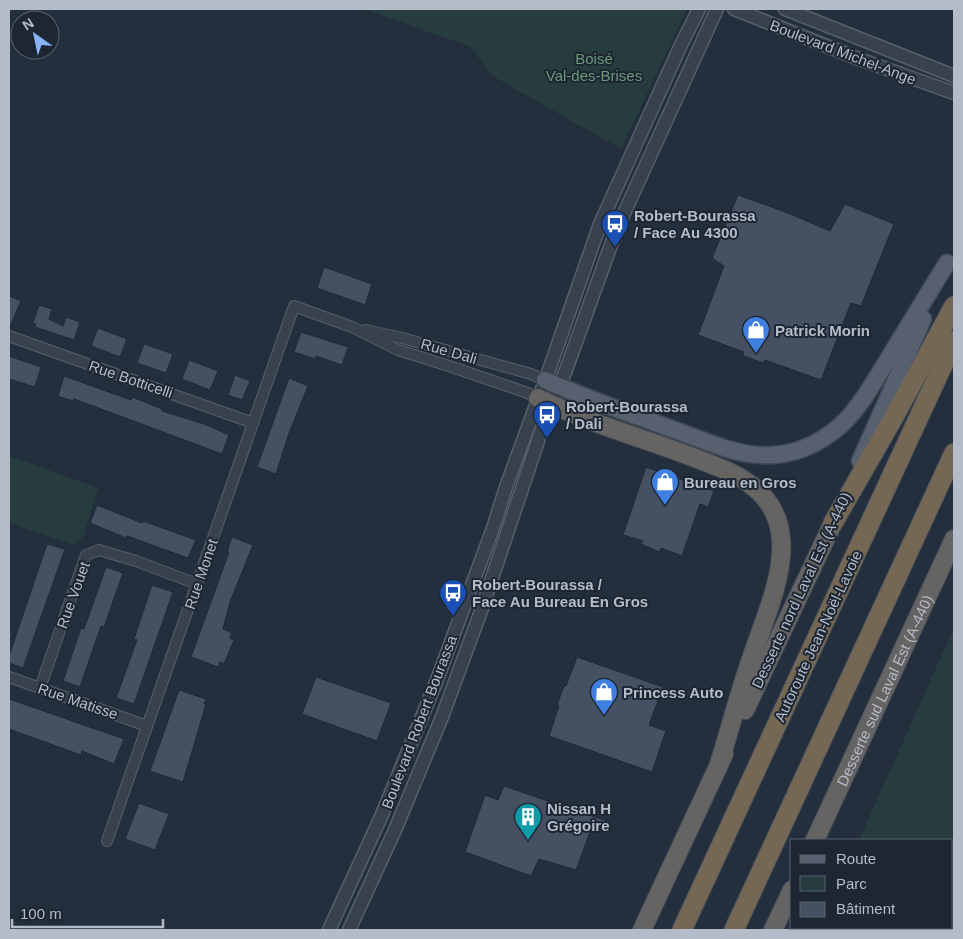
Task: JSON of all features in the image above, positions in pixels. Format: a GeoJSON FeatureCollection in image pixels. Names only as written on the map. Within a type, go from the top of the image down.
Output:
{"type":"FeatureCollection","features":[{"type":"Feature","properties":{"kind":"highway"},"geometry":{"type":"LineString","coordinates":[[833,523],[895,415],[954,306]]}},
{"type":"Feature","properties":{"kind":"highway","name":"Autoroute Jean-Noël-Lavoie"},"geometry":{"type":"LineString","coordinates":[[682,930],[954,341]]}},
{"type":"Feature","properties":{"kind":"highway"},"geometry":{"type":"LineString","coordinates":[[545,401],[726,470],[755,488],[766,501],[774,515],[782,544],[779,574],[719,764]]}},
{"type":"Feature","properties":{"kind":"highway"},"geometry":{"type":"LineString","coordinates":[[734,930],[954,453]]}},
{"type":"Feature","properties":{"kind":"highway","name":"Desserte nord Laval Est (A-440)"},"geometry":{"type":"LineString","coordinates":[[642,930],[833,523]]}},
{"type":"Feature","properties":{"kind":"highway","name":"Desserte sud Laval Est (A-440)"},"geometry":{"type":"LineString","coordinates":[[815,839],[954,539]]}},
{"type":"Feature","properties":{"kind":"highway"},"geometry":{"type":"LineString","coordinates":[[773,930],[790,894]]}},
{"type":"Feature","properties":{"kind":"main road"},"geometry":{"type":"LineString","coordinates":[[552,383],[576,394],[732,450],[764,455],[780,455],[795,452],[826,436],[854,411],[951,256]]}},
{"type":"Feature","properties":{"kind":"main road","name":"Desserte nord Laval Est (A-440)"},"geometry":{"type":"LineString","coordinates":[[833,523],[951,256]]}},
{"type":"Feature","properties":{"kind":"street","name":"Boulevard Robert Bourassa"},"geometry":{"type":"LineString","coordinates":[[552,383],[600,224],[699,9]]}},
{"type":"Feature","properties":{"kind":"street","name":"Boulevard Robert Bourassa"},"geometry":{"type":"LineString","coordinates":[[329,930],[381,817],[422,720],[494,528],[506,487],[545,401],[616,231],[718,9]]}},
{"type":"Feature","properties":{"kind":"street","name":"Boulevard Michel-Ange"},"geometry":{"type":"LineString","coordinates":[[734,9],[858,58],[954,93]]}},
{"type":"Feature","properties":{"kind":"street","name":"Boulevard Michel-Ange"},"geometry":{"type":"LineString","coordinates":[[784,9],[954,76]]}},
{"type":"Feature","properties":{"kind":"street","name":"Rue Dali"},"geometry":{"type":"LineString","coordinates":[[294,306],[352,327],[398,350],[525,392],[545,401]]}},
{"type":"Feature","properties":{"kind":"street","name":"Rue Monet"},"geometry":{"type":"LineString","coordinates":[[107,841],[294,306]]}},
{"type":"Feature","properties":{"kind":"street","name":"Rue Dali"},"geometry":{"type":"LineString","coordinates":[[352,327],[402,338],[531,374],[552,383]]}},
{"type":"Feature","properties":{"kind":"street","name":"Rue Botticelli"},"geometry":{"type":"LineString","coordinates":[[9,336],[254,422]]}},
{"type":"Feature","properties":{"kind":"street","name":"Boulevard Robert Bourassa"},"geometry":{"type":"LineString","coordinates":[[349,930],[392,838],[445,709],[481,611],[545,401]]}},
{"type":"Feature","properties":{"kind":"street","name":"Rue Vouet"},"geometry":{"type":"LineString","coordinates":[[40,688],[86,555],[99,550],[136,561],[197,584]]}},
{"type":"Feature","properties":{"kind":"street","name":"Rue Matisse"},"geometry":{"type":"LineString","coordinates":[[9,677],[147,726]]}},
{"type":"Feature","properties":{"kind":"green space","name":"Boisé Val-des-Brises"},"geometry":{"type":"Polygon","coordinates":[[[364,9],[687,9],[621,149],[491,75],[471,47],[364,9]]]}},
{"type":"Feature","properties":{"kind":"green space"},"geometry":{"type":"Polygon","coordinates":[[[10,456],[98,488],[84,535],[75,545],[9,523],[10,456]]]}},
{"type":"Feature","properties":{"kind":"green space"},"geometry":{"type":"Polygon","coordinates":[[[954,628],[954,930],[819,930],[953,929],[953,839],[859,839],[954,628]]]}},
{"type":"Feature","properties":{"kind":"building"},"geometry":{"type":"Polygon","coordinates":[[[738,195],[830,231],[845,204],[894,224],[861,306],[851,303],[821,380],[765,360],[763,363],[752,359],[742,355],[744,352],[698,335],[724,266],[712,258],[738,195]]]}},
{"type":"Feature","properties":{"kind":"building"},"geometry":{"type":"Polygon","coordinates":[[[324,267],[372,284],[365,305],[317,288],[324,267]]]}},
{"type":"Feature","properties":{"kind":"building"},"geometry":{"type":"Polygon","coordinates":[[[9,296],[21,301],[9,329],[9,296]]]}},
{"type":"Feature","properties":{"kind":"building"},"geometry":{"type":"Polygon","coordinates":[[[39,305],[52,309],[49,319],[63,326],[66,317],[80,322],[74,340],[35,327],[36,324],[33,323],[39,305]]]}},
{"type":"Feature","properties":{"kind":"building"},"geometry":{"type":"Polygon","coordinates":[[[98,328],[127,339],[120,357],[91,346],[98,328]]]}},
{"type":"Feature","properties":{"kind":"building"},"geometry":{"type":"Polygon","coordinates":[[[301,332],[348,347],[342,365],[316,356],[315,359],[294,352],[301,332]]]}},
{"type":"Feature","properties":{"kind":"building"},"geometry":{"type":"Polygon","coordinates":[[[144,344],[173,354],[166,373],[137,363],[144,344]]]}},
{"type":"Feature","properties":{"kind":"building"},"geometry":{"type":"Polygon","coordinates":[[[9,356],[41,367],[35,387],[9,379],[9,356]]]}},
{"type":"Feature","properties":{"kind":"building"},"geometry":{"type":"Polygon","coordinates":[[[189,360],[218,371],[210,390],[182,379],[189,360]]]}},
{"type":"Feature","properties":{"kind":"building"},"geometry":{"type":"Polygon","coordinates":[[[235,375],[250,381],[242,400],[228,395],[235,375]]]}},
{"type":"Feature","properties":{"kind":"building"},"geometry":{"type":"Polygon","coordinates":[[[64,376],[131,400],[132,397],[162,409],[162,411],[204,424],[229,435],[222,454],[74,399],[73,401],[58,396],[64,376]]]}},
{"type":"Feature","properties":{"kind":"building"},"geometry":{"type":"Polygon","coordinates":[[[289,378],[308,386],[288,436],[276,474],[257,467],[289,378]]]}},
{"type":"Feature","properties":{"kind":"building"},"geometry":{"type":"Polygon","coordinates":[[[646,467],[714,491],[708,507],[700,504],[682,556],[661,548],[659,552],[641,544],[643,541],[623,535],[646,467]]]}},
{"type":"Feature","properties":{"kind":"building"},"geometry":{"type":"Polygon","coordinates":[[[97,505],[142,523],[143,521],[196,540],[188,558],[127,536],[126,538],[90,523],[97,505]]]}},
{"type":"Feature","properties":{"kind":"building"},"geometry":{"type":"Polygon","coordinates":[[[232,537],[253,545],[230,602],[223,629],[232,633],[230,638],[234,640],[224,664],[220,662],[218,667],[191,657],[229,552],[227,552],[232,537]]]}},
{"type":"Feature","properties":{"kind":"building"},"geometry":{"type":"Polygon","coordinates":[[[47,544],[65,549],[23,668],[9,663],[9,656],[47,544]]]}},
{"type":"Feature","properties":{"kind":"building"},"geometry":{"type":"Polygon","coordinates":[[[106,567],[123,573],[104,627],[101,626],[80,687],[63,681],[81,628],[84,629],[106,567]]]}},
{"type":"Feature","properties":{"kind":"building"},"geometry":{"type":"Polygon","coordinates":[[[152,585],[173,592],[134,704],[116,698],[137,640],[134,639],[152,585]]]}},
{"type":"Feature","properties":{"kind":"building","name":"Princess Auto"},"geometry":{"type":"Polygon","coordinates":[[[577,657],[663,687],[649,725],[666,731],[652,772],[549,736],[559,706],[557,705],[577,657]]]}},
{"type":"Feature","properties":{"kind":"building"},"geometry":{"type":"Polygon","coordinates":[[[316,677],[391,703],[377,741],[302,714],[316,677]]]}},
{"type":"Feature","properties":{"kind":"building"},"geometry":{"type":"Polygon","coordinates":[[[179,690],[206,699],[183,782],[150,771],[179,690]]]}},
{"type":"Feature","properties":{"kind":"building"},"geometry":{"type":"Polygon","coordinates":[[[9,699],[124,739],[114,764],[82,751],[81,755],[9,729],[9,699]]]}},
{"type":"Feature","properties":{"kind":"building","name":"Nissan H Grégoire"},"geometry":{"type":"Polygon","coordinates":[[[504,786],[610,822],[607,829],[593,824],[576,870],[539,859],[531,876],[465,852],[485,795],[498,800],[504,786]]]}},
{"type":"Feature","properties":{"kind":"building"},"geometry":{"type":"Polygon","coordinates":[[[139,803],[169,814],[155,850],[125,839],[139,803]]]}},
{"type":"Feature","properties":{"kind":"place","name":"Robert-Bourassa / Face Au 4300"},"geometry":{"type":"Point","coordinates":[615,248]}},
{"type":"Feature","properties":{"kind":"place","name":"Patrick Morin"},"geometry":{"type":"Point","coordinates":[756,354]}},
{"type":"Feature","properties":{"kind":"place","name":"Robert-Bourassa / Dali"},"geometry":{"type":"Point","coordinates":[547,439]}},
{"type":"Feature","properties":{"kind":"place","name":"Bureau en Gros"},"geometry":{"type":"Point","coordinates":[665,506]}},
{"type":"Feature","properties":{"kind":"place","name":"Robert-Bourassa / Face Au Bureau En Gros"},"geometry":{"type":"Point","coordinates":[453,617]}},
{"type":"Feature","properties":{"kind":"place","name":"Princess Auto"},"geometry":{"type":"Point","coordinates":[604,716]}},
{"type":"Feature","properties":{"kind":"place","name":"Nissan H Grégoire"},"geometry":{"type":"Point","coordinates":[528,841]}}]}
